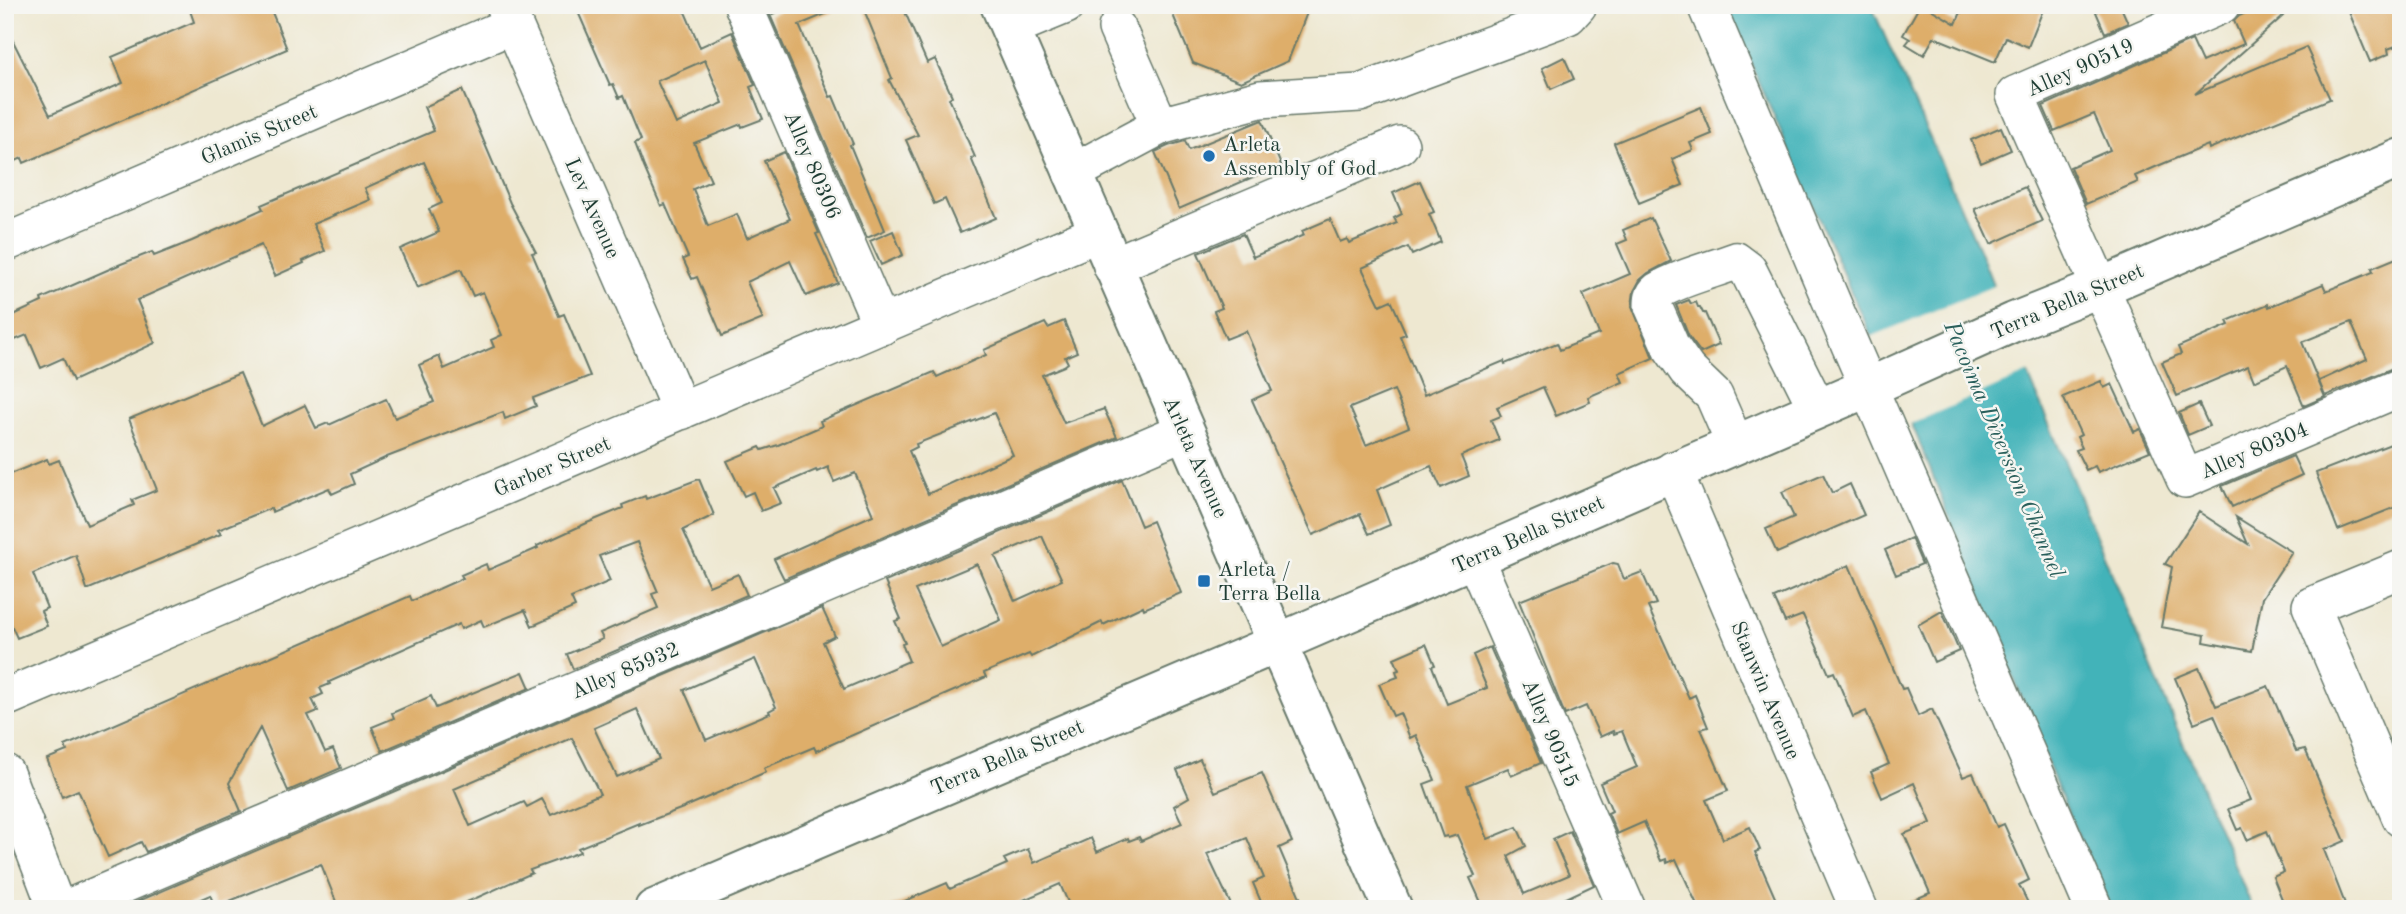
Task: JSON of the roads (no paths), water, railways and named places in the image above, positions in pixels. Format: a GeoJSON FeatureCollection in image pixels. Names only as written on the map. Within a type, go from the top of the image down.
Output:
{"type":"FeatureCollection","features":[{"type":"Feature","properties":{"kind":"main road","name":"Arleta Avenue"},"geometry":{"type":"LineString","coordinates":[[1005,17],[1393,909]]}},
{"type":"Feature","properties":{"kind":"main road","name":"Terra Bella Street"},"geometry":{"type":"LineString","coordinates":[[654,909],[1278,643],[2014,322],[2401,158]]}},
{"type":"Feature","properties":{"kind":"street","name":"Alley 80306"},"geometry":{"type":"LineString","coordinates":[[743,5],[882,326]]}},
{"type":"Feature","properties":{"kind":"street"},"geometry":{"type":"LineString","coordinates":[[1005,17],[1066,5]]}},
{"type":"Feature","properties":{"kind":"street"},"geometry":{"type":"LineString","coordinates":[[1072,173],[1160,126],[1260,99],[1360,93],[1568,16],[1578,5]]}},
{"type":"Feature","properties":{"kind":"street"},"geometry":{"type":"LineString","coordinates":[[1706,5],[1838,317],[1877,383],[2094,909]]}},
{"type":"Feature","properties":{"kind":"street","name":"Alley 90519"},"geometry":{"type":"LineString","coordinates":[[2099,288],[2015,95],[2221,5]]}},
{"type":"Feature","properties":{"kind":"street","name":"Glamis Street"},"geometry":{"type":"LineString","coordinates":[[5,243],[508,15]]}},
{"type":"Feature","properties":{"kind":"street","name":"Lev Avenue"},"geometry":{"type":"LineString","coordinates":[[508,15],[681,411]]}},
{"type":"Feature","properties":{"kind":"street"},"geometry":{"type":"LineString","coordinates":[[1117,28],[1160,126]]}},
{"type":"Feature","properties":{"kind":"street","name":"Garber Street"},"geometry":{"type":"LineString","coordinates":[[5,698],[882,326],[1401,145]]}},
{"type":"Feature","properties":{"kind":"street"},"geometry":{"type":"LineString","coordinates":[[1735,444],[1714,396],[1687,370],[1671,347],[1653,306],[1657,292],[1672,285],[1736,261],[1748,270],[1817,408]]}},
{"type":"Feature","properties":{"kind":"street","name":"Alley 80304"},"geometry":{"type":"LineString","coordinates":[[2099,288],[2185,479],[2401,387]]}},
{"type":"Feature","properties":{"kind":"street","name":"Alley 85932"},"geometry":{"type":"LineString","coordinates":[[66,909],[1184,431]]}},
{"type":"Feature","properties":{"kind":"street","name":"Stanwin Avenue"},"geometry":{"type":"LineString","coordinates":[[1673,470],[1859,909]]}},
{"type":"Feature","properties":{"kind":"street","name":"Alley 90515"},"geometry":{"type":"LineString","coordinates":[[1474,557],[1627,909]]}},
{"type":"Feature","properties":{"kind":"street"},"geometry":{"type":"LineString","coordinates":[[2401,569],[2311,606],[2401,818]]}},
{"type":"Feature","properties":{"kind":"street"},"geometry":{"type":"LineString","coordinates":[[5,773],[13,817],[57,909]]}},
{"type":"Feature","properties":{"kind":"water","name":"Pacoima Diversion Channel"},"geometry":{"type":"Polygon","coordinates":[[[1725,5],[1871,5],[1979,249],[2032,384],[2253,909],[2110,909],[2056,784],[1916,434],[1725,5]]]}},
{"type":"Feature","properties":{"kind":"place","name":"Arleta Assembly of God"},"geometry":{"type":"Point","coordinates":[1209,156]}},
{"type":"Feature","properties":{"kind":"place","name":"Arleta / Terra Bella"},"geometry":{"type":"Point","coordinates":[1204,581]}}]}
